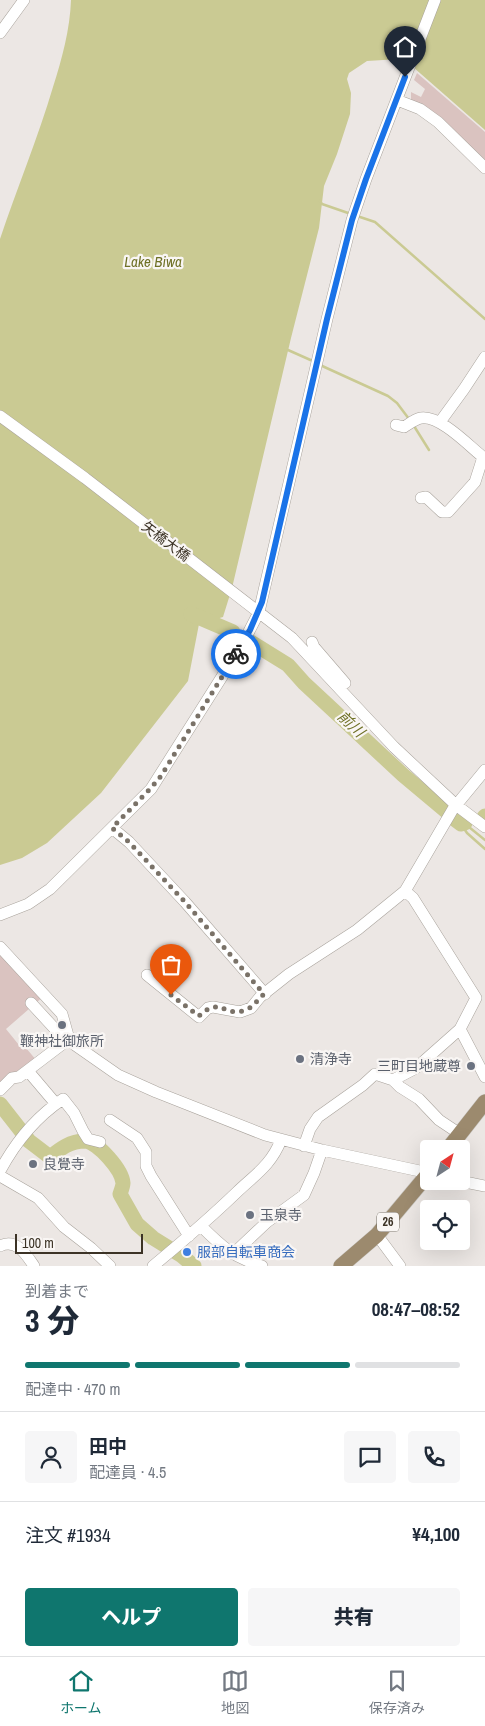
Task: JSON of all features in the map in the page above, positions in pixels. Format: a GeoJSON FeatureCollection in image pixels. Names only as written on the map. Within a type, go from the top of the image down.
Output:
{"type":"FeatureCollection","features":[{"type":"Feature","properties":{"kind":"main road"},"geometry":{"type":"LineString","coordinates":[[455,1140],[485,1102]]}},
{"type":"Feature","properties":{"kind":"main road","name":"26"},"geometry":{"type":"LineString","coordinates":[[341,1266],[377,1235],[420,1184]]}},
{"type":"Feature","properties":{"kind":"street"},"geometry":{"type":"LineString","coordinates":[[0,33],[24,0]]}},
{"type":"Feature","properties":{"kind":"street"},"geometry":{"type":"LineString","coordinates":[[0,915],[28,904],[50,889],[151,788],[161,776],[242,645],[259,612],[352,220],[435,0]]}},
{"type":"Feature","properties":{"kind":"street"},"geometry":{"type":"LineString","coordinates":[[397,100],[420,109],[438,122],[485,168]]}},
{"type":"Feature","properties":{"kind":"street"},"geometry":{"type":"LineString","coordinates":[[440,422],[485,358]]}},
{"type":"Feature","properties":{"kind":"street","name":"矢橋大橋"},"geometry":{"type":"LineString","coordinates":[[0,416],[85,478],[292,638],[394,747],[457,804]]}},
{"type":"Feature","properties":{"kind":"street"},"geometry":{"type":"LineString","coordinates":[[396,425],[404,427],[419,418],[440,422],[483,457],[476,482],[448,512],[442,512],[426,497],[421,498]]}},
{"type":"Feature","properties":{"kind":"street"},"geometry":{"type":"LineString","coordinates":[[312,642],[314,648],[396,738],[444,785],[457,804],[482,825]]}},
{"type":"Feature","properties":{"kind":"street"},"geometry":{"type":"LineString","coordinates":[[147,975],[199,1016],[208,1008],[213,1007],[240,1012],[251,1008],[264,994],[289,974],[357,930],[405,891],[446,820],[485,770]]}},
{"type":"Feature","properties":{"kind":"street"},"geometry":{"type":"LineString","coordinates":[[112,828],[129,842],[185,902],[264,994]]}},
{"type":"Feature","properties":{"kind":"street"},"geometry":{"type":"LineString","coordinates":[[393,1080],[416,1068],[460,1029],[481,998],[413,898],[405,891]]}},
{"type":"Feature","properties":{"kind":"street"},"geometry":{"type":"LineString","coordinates":[[0,947],[62,1014],[67,1040]]}},
{"type":"Feature","properties":{"kind":"street"},"geometry":{"type":"LineString","coordinates":[[31,1003],[67,1040],[118,1075],[156,1092],[281,1140],[420,1171]]}},
{"type":"Feature","properties":{"kind":"street"},"geometry":{"type":"LineString","coordinates":[[460,1029],[485,1077]]}},
{"type":"Feature","properties":{"kind":"street"},"geometry":{"type":"LineString","coordinates":[[0,1090],[12,1078],[19,1077],[28,1071],[67,1040]]}},
{"type":"Feature","properties":{"kind":"street"},"geometry":{"type":"LineString","coordinates":[[28,1071],[56,1104]]}},
{"type":"Feature","properties":{"kind":"street"},"geometry":{"type":"LineString","coordinates":[[304,1146],[314,1122],[322,1114],[363,1086],[375,1074],[393,1080],[400,1088],[419,1099],[439,1120],[460,1134]]}},
{"type":"Feature","properties":{"kind":"street"},"geometry":{"type":"LineString","coordinates":[[0,1171],[23,1135],[63,1099],[74,1113],[88,1139],[100,1142]]}},
{"type":"Feature","properties":{"kind":"street"},"geometry":{"type":"LineString","coordinates":[[110,1120],[137,1138],[146,1152],[146,1166],[151,1176],[189,1236]]}},
{"type":"Feature","properties":{"kind":"street"},"geometry":{"type":"LineString","coordinates":[[155,1265],[201,1226],[271,1161],[276,1154],[281,1140]]}},
{"type":"Feature","properties":{"kind":"street"},"geometry":{"type":"LineString","coordinates":[[233,1254],[267,1222],[304,1195],[322,1150]]}},
{"type":"Feature","properties":{"kind":"street"},"geometry":{"type":"LineString","coordinates":[[0,1176],[38,1198],[64,1227],[110,1266]]}},
{"type":"Feature","properties":{"kind":"street"},"geometry":{"type":"LineString","coordinates":[[470,1183],[485,1186]]}},
{"type":"Feature","properties":{"kind":"street"},"geometry":{"type":"LineString","coordinates":[[201,1226],[223,1247],[239,1258],[262,1266]]}},
{"type":"Feature","properties":{"kind":"street"},"geometry":{"type":"LineString","coordinates":[[377,1235],[400,1266]]}},
{"type":"Feature","properties":{"kind":"street"},"geometry":{"type":"LineString","coordinates":[[0,1246],[9,1243],[15,1245],[21,1249],[34,1266]]}},
{"type":"Feature","properties":{"kind":"shaded area"},"geometry":{"type":"Polygon","coordinates":[[[417,73],[485,132],[485,161],[411,100],[411,92],[421,97],[425,89],[414,80],[417,73]]]}},
{"type":"Feature","properties":{"kind":"shaded area"},"geometry":{"type":"Polygon","coordinates":[[[0,943],[45,995],[6,1029],[23,1050],[26,1048],[37,1061],[0,1085],[0,943]]]}},
{"type":"Feature","properties":{"kind":"water","name":"Lake Biwa"},"geometry":{"type":"Polygon","coordinates":[[[71,0],[485,0],[485,130],[405,60],[367,61],[349,73],[347,79],[351,93],[350,114],[324,186],[319,228],[232,588],[223,617],[199,624],[188,681],[101,793],[47,843],[22,858],[0,865],[0,239],[41,125],[56,76],[67,33],[71,0]]]}},
{"type":"Feature","properties":{"kind":"waterway"},"geometry":{"type":"LineString","coordinates":[[320,201],[322,204],[351,214]]}},
{"type":"Feature","properties":{"kind":"waterway"},"geometry":{"type":"LineString","coordinates":[[357,216],[375,222],[485,319]]}},
{"type":"Feature","properties":{"kind":"waterway"},"geometry":{"type":"LineString","coordinates":[[288,350],[315,362]]}},
{"type":"Feature","properties":{"kind":"waterway"},"geometry":{"type":"LineString","coordinates":[[320,365],[388,396],[397,403],[409,419]]}},
{"type":"Feature","properties":{"kind":"waterway"},"geometry":{"type":"LineString","coordinates":[[414,426],[429,450]]}},
{"type":"Feature","properties":{"kind":"waterway","name":"前川"},"geometry":{"type":"LineString","coordinates":[[191,614],[233,632]]}},
{"type":"Feature","properties":{"kind":"waterway","name":"前川"},"geometry":{"type":"LineString","coordinates":[[251,642],[288,665],[304,683],[403,775],[446,811]]}},
{"type":"Feature","properties":{"kind":"waterway","name":"前川"},"geometry":{"type":"LineString","coordinates":[[453,818],[461,824],[465,823]]}},
{"type":"Feature","properties":{"kind":"waterway"},"geometry":{"type":"LineString","coordinates":[[464,823],[485,840]]}},
{"type":"Feature","properties":{"kind":"waterway"},"geometry":{"type":"LineString","coordinates":[[461,824],[467,833],[485,849]]}},
{"type":"Feature","properties":{"kind":"waterway"},"geometry":{"type":"LineString","coordinates":[[0,1104],[29,1141],[50,1157],[66,1146],[80,1141],[90,1143],[102,1151],[114,1164],[122,1178],[123,1184],[120,1194],[137,1224],[153,1238],[194,1266]]}},
{"type":"Feature","properties":{"kind":"way so far"},"geometry":{"type":"LineString","coordinates":[[171,995],[199,1016],[208,1008],[213,1007],[240,1012],[251,1008],[264,994],[185,902],[129,842],[112,828],[161,776],[236,654]]}},
{"type":"Feature","properties":{"kind":"place","name":"鞭神社御旅所"},"geometry":{"type":"Point","coordinates":[62,1025]}},
{"type":"Feature","properties":{"kind":"place","name":"清浄寺"},"geometry":{"type":"Point","coordinates":[300,1059]}},
{"type":"Feature","properties":{"kind":"place","name":"三町目地蔵尊"},"geometry":{"type":"Point","coordinates":[471,1066]}},
{"type":"Feature","properties":{"kind":"place","name":"良覺寺"},"geometry":{"type":"Point","coordinates":[33,1164]}},
{"type":"Feature","properties":{"kind":"place","name":"玉泉寺"},"geometry":{"type":"Point","coordinates":[250,1215]}},
{"type":"Feature","properties":{"kind":"place","name":"服部自転車商会"},"geometry":{"type":"Point","coordinates":[187,1252]}},
{"type":"Feature","properties":{"kind":"route"},"geometry":{"type":"LineString","coordinates":[[236,654],[250,630],[262,602],[327,319],[352,220],[405,77]]}}]}
